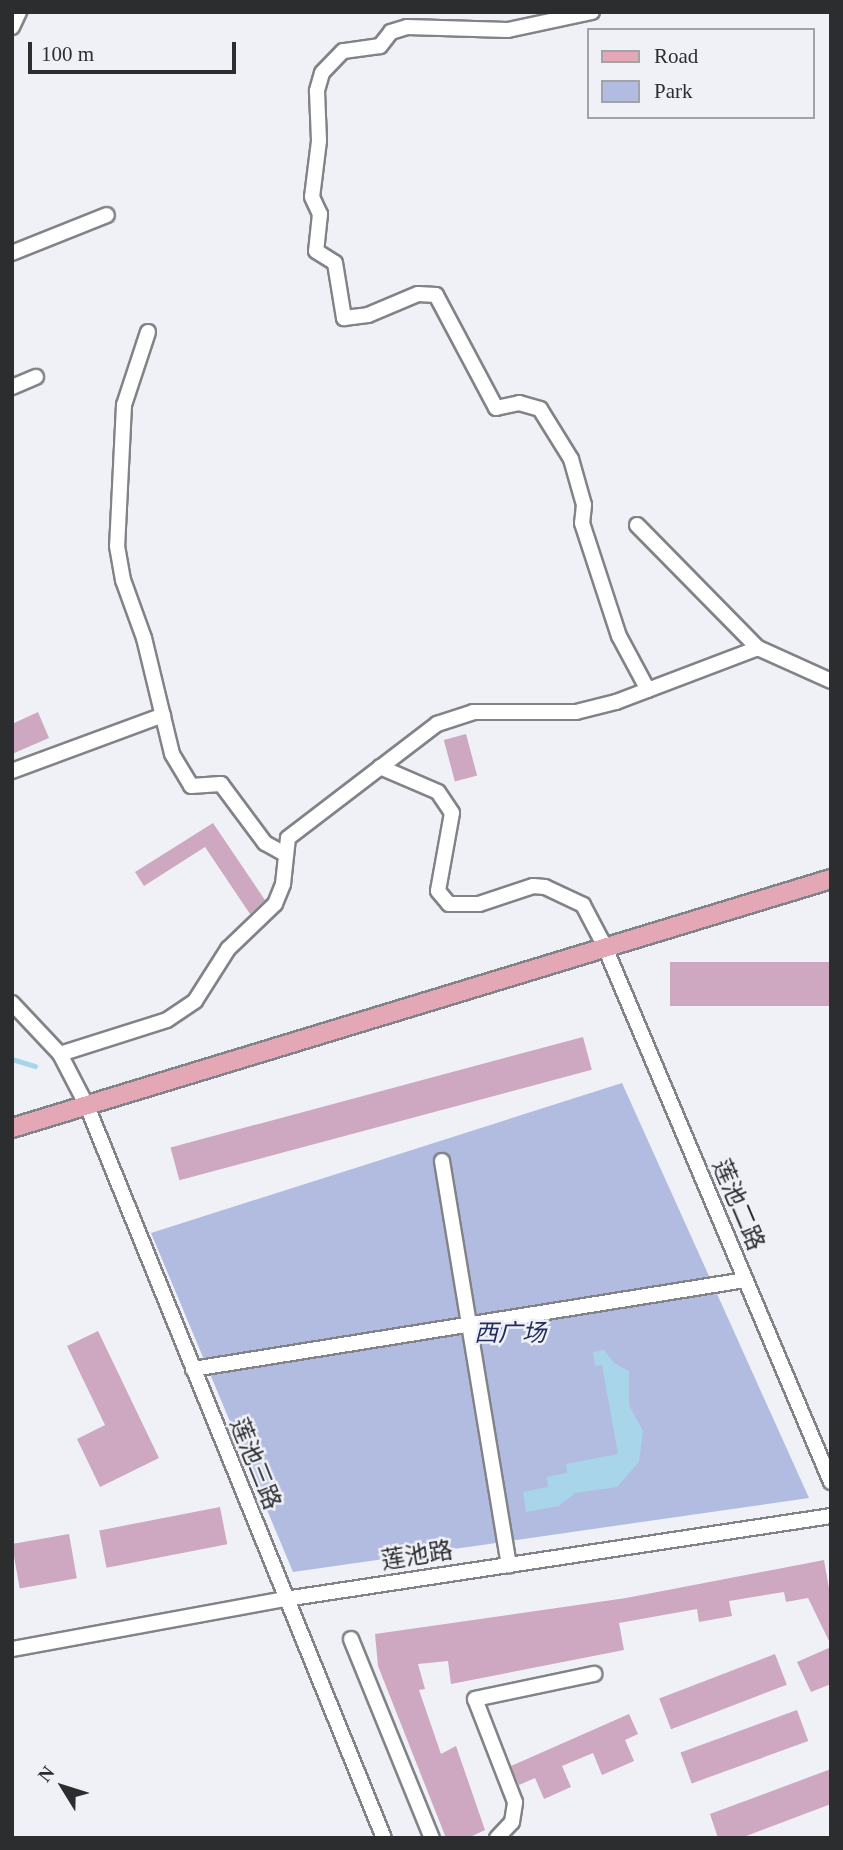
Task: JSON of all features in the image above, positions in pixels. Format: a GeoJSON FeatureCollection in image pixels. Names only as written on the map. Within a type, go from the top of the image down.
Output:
{"type":"FeatureCollection","features":[{"type":"Feature","properties":{"kind":"main road"},"geometry":{"type":"LineString","coordinates":[[12,1128],[604,945],[831,878]]}},
{"type":"Feature","properties":{"kind":"street"},"geometry":{"type":"LineString","coordinates":[[12,27],[19,12]]}},
{"type":"Feature","properties":{"kind":"street"},"geometry":{"type":"LineString","coordinates":[[592,12],[508,30],[407,27],[391,32],[380,46],[343,51],[322,73],[317,91],[319,141],[312,197],[320,214],[316,251],[335,262],[344,318],[368,315],[418,294],[436,295],[496,408],[519,403],[540,409],[571,459],[584,505],[582,523],[620,636],[648,690]]}},
{"type":"Feature","properties":{"kind":"street"},"geometry":{"type":"LineString","coordinates":[[12,253],[107,215]]}},
{"type":"Feature","properties":{"kind":"street"},"geometry":{"type":"LineString","coordinates":[[148,332],[124,405],[117,546],[172,754],[191,786],[221,784],[265,843],[285,854]]}},
{"type":"Feature","properties":{"kind":"street"},"geometry":{"type":"LineString","coordinates":[[12,387],[36,377]]}},
{"type":"Feature","properties":{"kind":"street"},"geometry":{"type":"LineString","coordinates":[[637,525],[654,547],[758,648],[831,681]]}},
{"type":"Feature","properties":{"kind":"street"},"geometry":{"type":"LineString","coordinates":[[60,1054],[167,1020],[195,1002],[228,949],[275,904],[283,884],[288,838],[437,724],[473,712],[576,712],[648,690],[758,648]]}},
{"type":"Feature","properties":{"kind":"street"},"geometry":{"type":"LineString","coordinates":[[12,771],[163,715]]}},
{"type":"Feature","properties":{"kind":"street","name":"莲池二路"},"geometry":{"type":"LineString","coordinates":[[380,767],[438,792],[452,813],[438,891],[449,904],[479,904],[533,886],[545,887],[583,905],[604,945],[831,1482]]}},
{"type":"Feature","properties":{"kind":"street","name":"莲池三路"},"geometry":{"type":"LineString","coordinates":[[12,1003],[60,1054],[87,1106],[285,1600],[384,1838]]}},
{"type":"Feature","properties":{"kind":"street"},"geometry":{"type":"LineString","coordinates":[[442,1161],[509,1565]]}},
{"type":"Feature","properties":{"kind":"street"},"geometry":{"type":"LineString","coordinates":[[192,1369],[745,1280]]}},
{"type":"Feature","properties":{"kind":"street","name":"莲池路"},"geometry":{"type":"LineString","coordinates":[[13,1645],[831,1516]]}},
{"type":"Feature","properties":{"kind":"street"},"geometry":{"type":"LineString","coordinates":[[351,1639],[432,1838]]}},
{"type":"Feature","properties":{"kind":"street"},"geometry":{"type":"LineString","coordinates":[[497,1838],[512,1822],[515,1802],[475,1699],[594,1674]]}},
{"type":"Feature","properties":{"kind":"green space","name":"西广场"},"geometry":{"type":"Polygon","coordinates":[[[622,1083],[809,1498],[293,1572],[151,1233],[622,1083]]]}},
{"type":"Feature","properties":{"kind":"shaded area"},"geometry":{"type":"Polygon","coordinates":[[[604,1350],[614,1363],[629,1371],[629,1405],[643,1431],[639,1462],[617,1487],[575,1493],[559,1506],[526,1512],[523,1492],[548,1487],[547,1477],[567,1473],[566,1464],[618,1454],[602,1365],[595,1366],[593,1352],[604,1350]]]}},
{"type":"Feature","properties":{"kind":"building"},"geometry":{"type":"Polygon","coordinates":[[[38,712],[49,738],[12,754],[12,724],[38,712]]]}},
{"type":"Feature","properties":{"kind":"building"},"geometry":{"type":"Polygon","coordinates":[[[466,734],[477,776],[455,781],[444,740],[466,734]]]}},
{"type":"Feature","properties":{"kind":"building"},"geometry":{"type":"Polygon","coordinates":[[[213,823],[265,900],[250,914],[205,847],[144,886],[135,872],[213,823]]]}},
{"type":"Feature","properties":{"kind":"building"},"geometry":{"type":"Polygon","coordinates":[[[670,962],[831,962],[831,1006],[670,1006],[670,962]]]}},
{"type":"Feature","properties":{"kind":"building"},"geometry":{"type":"Polygon","coordinates":[[[583,1037],[592,1070],[179,1180],[171,1148],[583,1037]]]}},
{"type":"Feature","properties":{"kind":"building"},"geometry":{"type":"Polygon","coordinates":[[[98,1331],[159,1458],[100,1487],[77,1439],[105,1425],[67,1346],[98,1331]]]}},
{"type":"Feature","properties":{"kind":"building"},"geometry":{"type":"Polygon","coordinates":[[[220,1507],[227,1544],[107,1568],[99,1530],[220,1507]]]}},
{"type":"Feature","properties":{"kind":"building"},"geometry":{"type":"Polygon","coordinates":[[[69,1534],[77,1578],[20,1588],[12,1544],[69,1534]]]}},
{"type":"Feature","properties":{"kind":"building"},"geometry":{"type":"Polygon","coordinates":[[[824,1560],[831,1600],[831,1645],[808,1598],[786,1602],[784,1592],[729,1601],[732,1616],[699,1622],[697,1609],[619,1623],[624,1650],[451,1684],[448,1661],[418,1664],[425,1689],[419,1690],[441,1754],[456,1746],[485,1830],[468,1838],[446,1838],[378,1666],[375,1634],[626,1598],[824,1560]]]}},
{"type":"Feature","properties":{"kind":"building"},"geometry":{"type":"Polygon","coordinates":[[[831,1647],[831,1684],[811,1692],[797,1662],[831,1647]]]}},
{"type":"Feature","properties":{"kind":"building"},"geometry":{"type":"Polygon","coordinates":[[[775,1654],[787,1685],[671,1729],[659,1698],[775,1654]]]}},
{"type":"Feature","properties":{"kind":"building"},"geometry":{"type":"Polygon","coordinates":[[[797,1710],[808,1741],[692,1783],[680,1752],[797,1710]]]}},
{"type":"Feature","properties":{"kind":"building"},"geometry":{"type":"Polygon","coordinates":[[[629,1714],[638,1734],[625,1740],[634,1761],[602,1775],[593,1753],[562,1766],[571,1787],[544,1799],[535,1778],[519,1785],[511,1766],[629,1714]]]}},
{"type":"Feature","properties":{"kind":"building"},"geometry":{"type":"Polygon","coordinates":[[[831,1769],[831,1804],[741,1838],[718,1838],[710,1814],[831,1769]]]}},
{"type":"Feature","properties":{"kind":"waterway"},"geometry":{"type":"LineString","coordinates":[[12,1059],[35,1066]]}}]}
